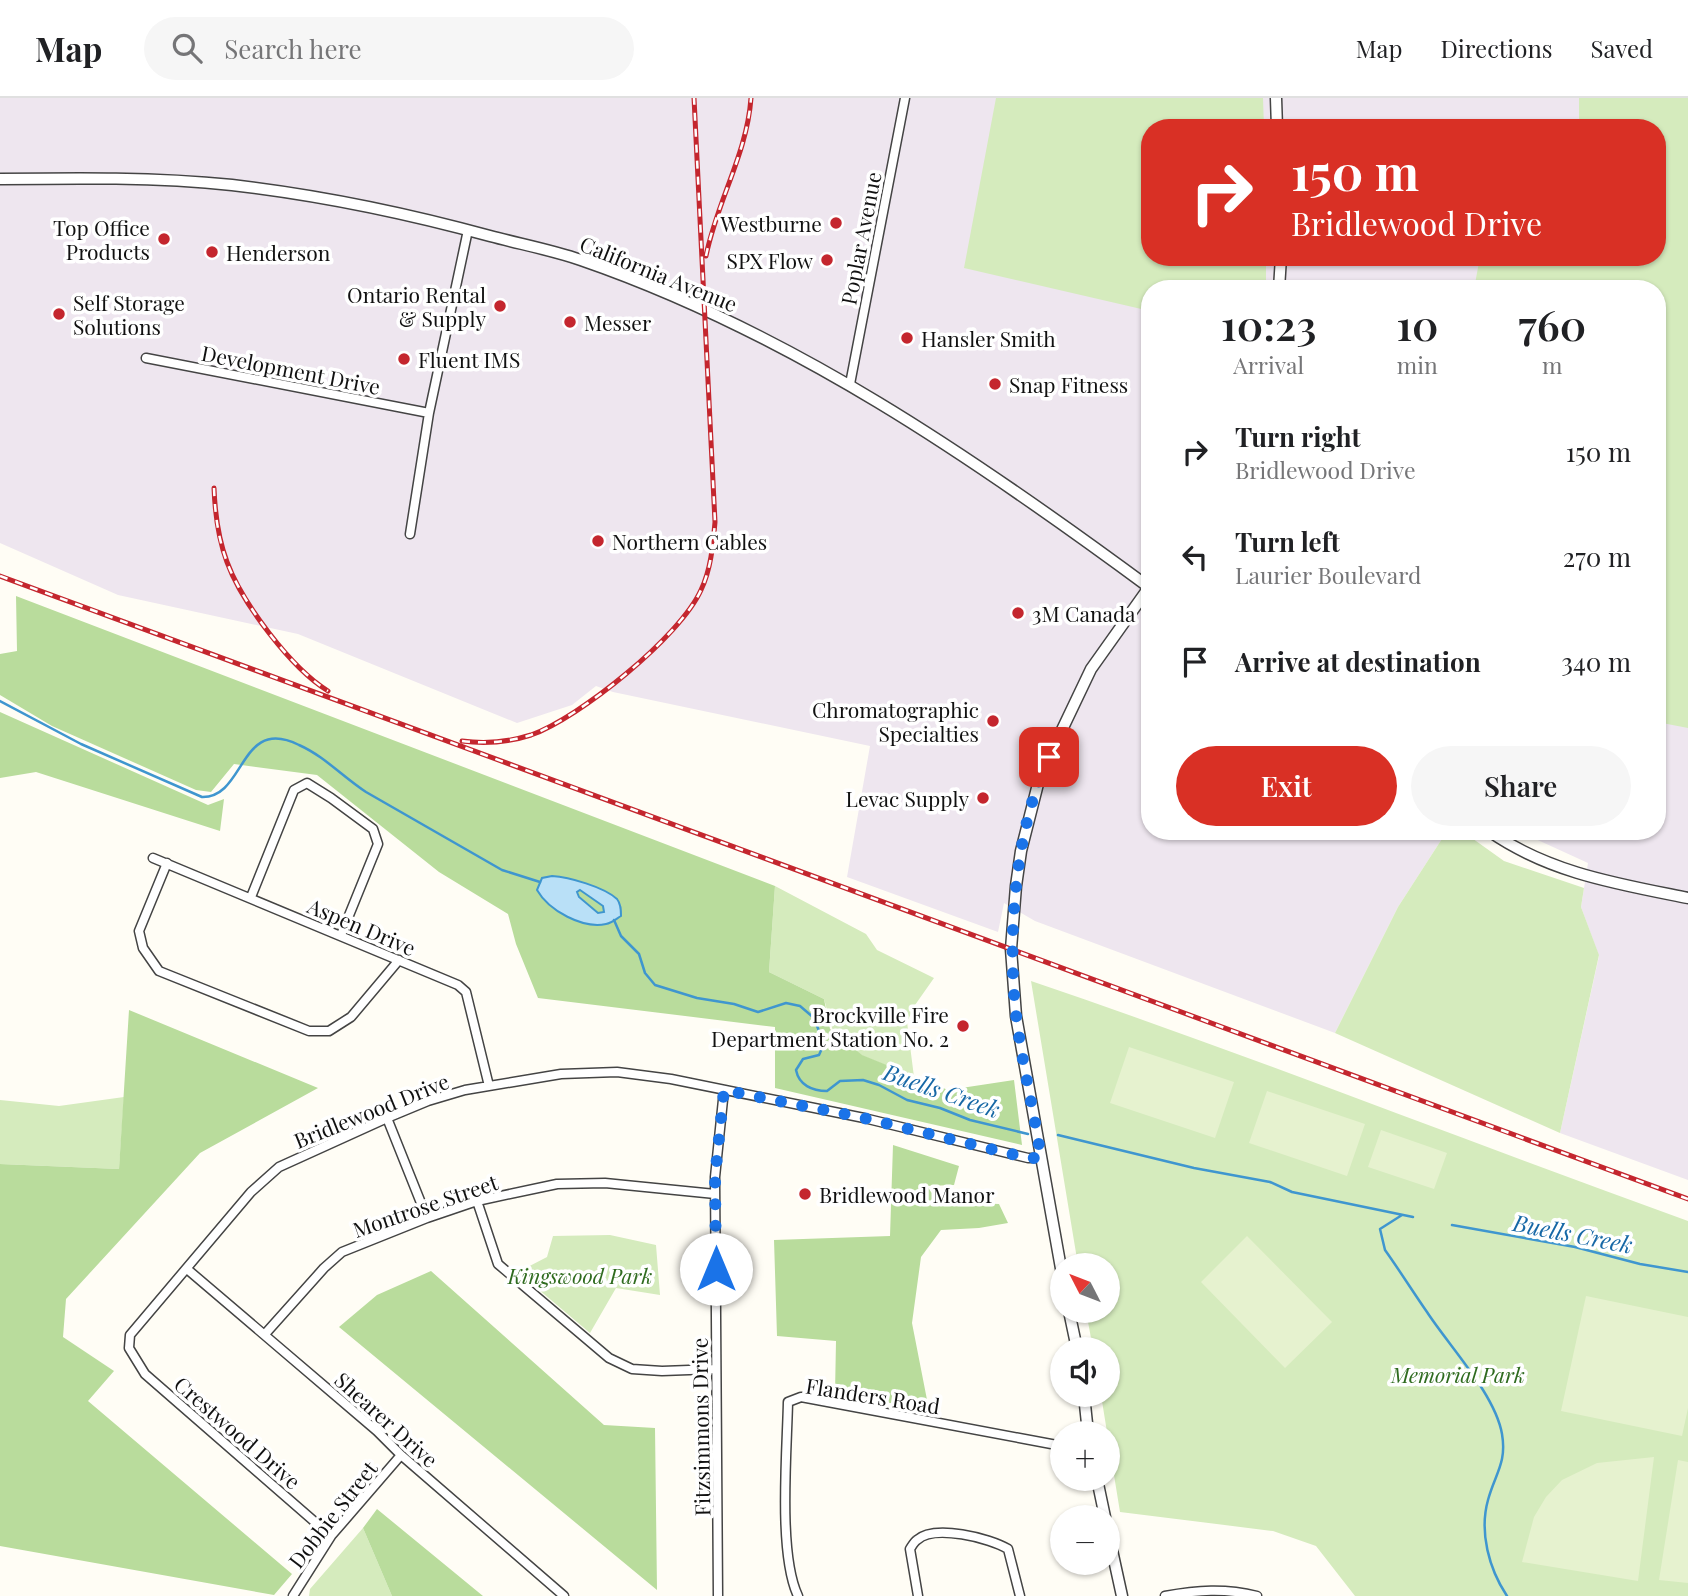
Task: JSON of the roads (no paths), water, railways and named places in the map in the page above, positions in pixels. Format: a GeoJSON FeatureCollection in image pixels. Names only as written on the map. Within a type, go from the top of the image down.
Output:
{"type":"FeatureCollection","features":[{"type":"Feature","properties":{"kind":"street","name":"Poplar Avenue"},"geometry":{"type":"LineString","coordinates":[[850,384],[905,98]]}},
{"type":"Feature","properties":{"kind":"street"},"geometry":{"type":"LineString","coordinates":[[1276,98],[1277,119]]}},
{"type":"Feature","properties":{"kind":"street","name":"California Avenue"},"geometry":{"type":"LineString","coordinates":[[0,179],[103,178],[231,185],[360,205],[579,259],[647,285],[761,337],[850,384],[956,451],[1141,581]]}},
{"type":"Feature","properties":{"kind":"street"},"geometry":{"type":"LineString","coordinates":[[410,534],[429,414],[468,230]]}},
{"type":"Feature","properties":{"kind":"street","name":"Development Drive"},"geometry":{"type":"LineString","coordinates":[[146,358],[429,414]]}},
{"type":"Feature","properties":{"kind":"street"},"geometry":{"type":"LineString","coordinates":[[1058,1253],[1016,1016],[1011,949],[1021,851],[1040,776],[1085,681],[1112,637],[1141,598]]}},
{"type":"Feature","properties":{"kind":"street"},"geometry":{"type":"LineString","coordinates":[[251,897],[294,790],[307,783],[373,829],[378,844],[341,935]]}},
{"type":"Feature","properties":{"kind":"street"},"geometry":{"type":"LineString","coordinates":[[1501,840],[1551,865],[1603,882],[1688,898]]}},
{"type":"Feature","properties":{"kind":"street","name":"Aspen Drive"},"geometry":{"type":"LineString","coordinates":[[153,858],[453,982],[467,992],[489,1086]]}},
{"type":"Feature","properties":{"kind":"street"},"geometry":{"type":"LineString","coordinates":[[167,863],[139,931],[142,948],[159,971],[309,1031],[329,1031],[351,1017],[399,960]]}},
{"type":"Feature","properties":{"kind":"street","name":"Bridlewood Drive"},"geometry":{"type":"LineString","coordinates":[[129,1348],[131,1335],[251,1192],[279,1167],[428,1101],[489,1086],[561,1074],[617,1073],[671,1079],[864,1118],[1028,1158],[1041,1158]]}},
{"type":"Feature","properties":{"kind":"street","name":"Fitzsimmons Drive"},"geometry":{"type":"LineString","coordinates":[[718,1596],[715,1194],[724,1090]]}},
{"type":"Feature","properties":{"kind":"street"},"geometry":{"type":"LineString","coordinates":[[387,1118],[426,1218]]}},
{"type":"Feature","properties":{"kind":"street","name":"Montrose Street"},"geometry":{"type":"LineString","coordinates":[[265,1334],[324,1268],[342,1252],[426,1218],[477,1201],[557,1184],[605,1183],[715,1194]]}},
{"type":"Feature","properties":{"kind":"street"},"geometry":{"type":"LineString","coordinates":[[477,1201],[498,1264],[609,1358],[632,1369],[716,1369]]}},
{"type":"Feature","properties":{"kind":"street","name":"Shearer Drive"},"geometry":{"type":"LineString","coordinates":[[187,1269],[377,1431],[401,1455],[564,1596]]}},
{"type":"Feature","properties":{"kind":"street","name":"Crestwood Drive"},"geometry":{"type":"LineString","coordinates":[[129,1348],[145,1374],[331,1536]]}},
{"type":"Feature","properties":{"kind":"street","name":"Flanders Road"},"geometry":{"type":"LineString","coordinates":[[798,1596],[789,1574],[786,1507],[788,1402],[801,1397],[1050,1444]]}},
{"type":"Feature","properties":{"kind":"street","name":"Dobbie Street"},"geometry":{"type":"LineString","coordinates":[[293,1596],[331,1536],[401,1455]]}},
{"type":"Feature","properties":{"kind":"street"},"geometry":{"type":"LineString","coordinates":[[918,1596],[911,1549],[916,1540],[928,1534],[943,1532],[995,1541],[1008,1549],[1020,1596]]}},
{"type":"Feature","properties":{"kind":"street"},"geometry":{"type":"LineString","coordinates":[[1117,1575],[1122,1596]]}},
{"type":"Feature","properties":{"kind":"street"},"geometry":{"type":"LineString","coordinates":[[1165,1596],[1199,1590],[1234,1591],[1257,1596]]}},
{"type":"Feature","properties":{"kind":"water"},"geometry":{"type":"Polygon","coordinates":[[[542,878],[568,878],[604,890],[617,899],[621,916],[597,925],[567,917],[542,898],[537,890],[542,878]],[[580,890],[577,892],[579,897],[598,913],[604,912],[603,906],[580,890]]]}},
{"type":"Feature","properties":{"kind":"waterway"},"geometry":{"type":"LineString","coordinates":[[0,701],[81,744],[202,797],[216,794],[227,785],[244,760],[265,741],[279,739],[299,745],[317,755],[366,792],[502,870],[540,882]]}},
{"type":"Feature","properties":{"kind":"waterway","name":"Buells Creek"},"geometry":{"type":"LineString","coordinates":[[614,920],[621,936],[639,954],[645,973],[655,985],[758,1012],[786,1003],[800,1006],[814,1018],[823,1046],[819,1055],[803,1059],[796,1070],[800,1080],[807,1086],[827,1091],[840,1081],[863,1080],[907,1100],[940,1108],[970,1120],[1028,1134]]}},
{"type":"Feature","properties":{"kind":"waterway","name":"Buells Creek"},"geometry":{"type":"LineString","coordinates":[[1058,1135],[1194,1168],[1270,1182],[1292,1192],[1413,1217]]}},
{"type":"Feature","properties":{"kind":"waterway"},"geometry":{"type":"LineString","coordinates":[[1402,1215],[1380,1229],[1385,1250],[1481,1387],[1498,1419],[1503,1453],[1485,1512],[1485,1537],[1495,1574],[1507,1596]]}},
{"type":"Feature","properties":{"kind":"waterway","name":"Buells Creek"},"geometry":{"type":"LineString","coordinates":[[1452,1225],[1575,1247],[1640,1264],[1688,1272]]}},
{"type":"Feature","properties":{"kind":"railway"},"geometry":{"type":"LineString","coordinates":[[462,741],[497,742],[531,735],[575,712],[651,652],[690,609],[707,574],[715,522],[694,98]]}},
{"type":"Feature","properties":{"kind":"railway"},"geometry":{"type":"LineString","coordinates":[[706,256],[744,139],[751,98]]}},
{"type":"Feature","properties":{"kind":"railway"},"geometry":{"type":"LineString","coordinates":[[214,488],[221,544],[244,596],[284,651],[328,691]]}},
{"type":"Feature","properties":{"kind":"railway"},"geometry":{"type":"LineString","coordinates":[[0,576],[1688,1199]]}},
{"type":"Feature","properties":{"kind":"place","name":"Westburne"},"geometry":{"type":"Point","coordinates":[836,223]}},
{"type":"Feature","properties":{"kind":"place","name":"Top Office Products"},"geometry":{"type":"Point","coordinates":[164,239]}},
{"type":"Feature","properties":{"kind":"place","name":"Henderson"},"geometry":{"type":"Point","coordinates":[212,252]}},
{"type":"Feature","properties":{"kind":"place","name":"SPX Flow"},"geometry":{"type":"Point","coordinates":[827,260]}},
{"type":"Feature","properties":{"kind":"place","name":"Ontario Rental & Supply"},"geometry":{"type":"Point","coordinates":[500,306]}},
{"type":"Feature","properties":{"kind":"place","name":"Self Storage Solutions"},"geometry":{"type":"Point","coordinates":[59,314]}},
{"type":"Feature","properties":{"kind":"place","name":"Messer"},"geometry":{"type":"Point","coordinates":[570,322]}},
{"type":"Feature","properties":{"kind":"place","name":"Hansler Smith"},"geometry":{"type":"Point","coordinates":[907,338]}},
{"type":"Feature","properties":{"kind":"place","name":"Fluent IMS"},"geometry":{"type":"Point","coordinates":[404,359]}},
{"type":"Feature","properties":{"kind":"place","name":"Snap Fitness"},"geometry":{"type":"Point","coordinates":[995,384]}},
{"type":"Feature","properties":{"kind":"place","name":"Northern Cables"},"geometry":{"type":"Point","coordinates":[598,541]}},
{"type":"Feature","properties":{"kind":"place","name":"3M Canada"},"geometry":{"type":"Point","coordinates":[1018,613]}},
{"type":"Feature","properties":{"kind":"place","name":"Chromatographic Specialties"},"geometry":{"type":"Point","coordinates":[993,721]}},
{"type":"Feature","properties":{"kind":"place","name":"Levac Supply"},"geometry":{"type":"Point","coordinates":[983,798]}},
{"type":"Feature","properties":{"kind":"place","name":"Brockville Fire Department Station No. 2"},"geometry":{"type":"Point","coordinates":[963,1026]}},
{"type":"Feature","properties":{"kind":"place","name":"Bridlewood Manor"},"geometry":{"type":"Point","coordinates":[805,1194]}},
{"type":"Feature","properties":{"kind":"park label","name":"Kingswood Park"},"geometry":{"type":"Point","coordinates":[580,1275]}},
{"type":"Feature","properties":{"kind":"park label","name":"Memorial Park"},"geometry":{"type":"Point","coordinates":[1458,1374]}}]}
